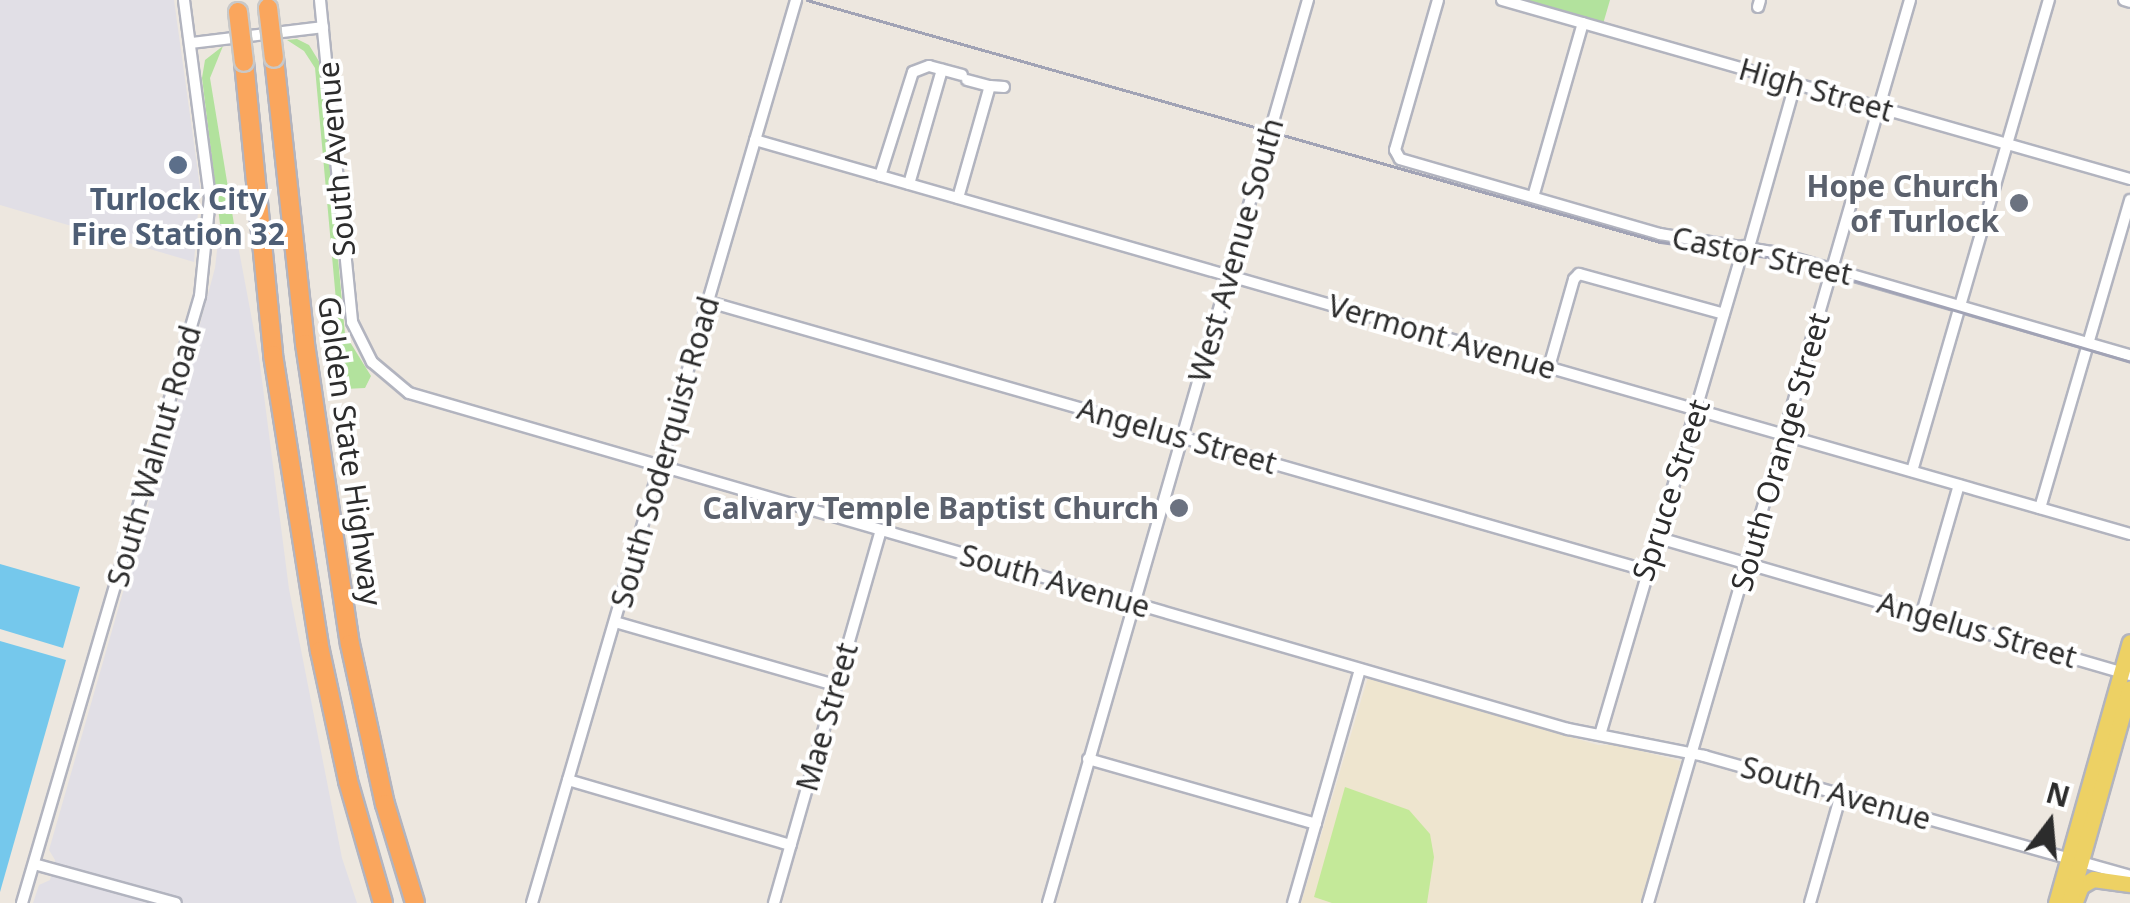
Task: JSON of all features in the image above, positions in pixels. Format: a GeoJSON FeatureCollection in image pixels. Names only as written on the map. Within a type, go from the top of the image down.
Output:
{"type":"FeatureCollection","features":[{"type":"Feature","properties":{"kind":"highway","name":"Golden State Highway"},"geometry":{"type":"LineString","coordinates":[[268,4],[305,344],[350,644],[377,772],[416,903]]}},
{"type":"Feature","properties":{"kind":"highway","name":"Golden State Highway"},"geometry":{"type":"LineString","coordinates":[[237,6],[273,355],[317,631],[348,781],[383,903]]}},
{"type":"Feature","properties":{"kind":"main road"},"geometry":{"type":"LineString","coordinates":[[2056,903],[2073,861],[2126,689],[2130,642]]}},
{"type":"Feature","properties":{"kind":"main road"},"geometry":{"type":"LineString","coordinates":[[2072,903],[2073,861]]}},
{"type":"Feature","properties":{"kind":"main road"},"geometry":{"type":"LineString","coordinates":[[2072,903],[2081,886],[2093,879],[2130,884]]}},
{"type":"Feature","properties":{"kind":"street","name":"South Walnut Road"},"geometry":{"type":"LineString","coordinates":[[22,903],[200,296],[210,198],[184,0]]}},
{"type":"Feature","properties":{"kind":"street","name":"South Avenue"},"geometry":{"type":"LineString","coordinates":[[320,0],[350,306],[357,337],[394,384],[418,397],[1360,669],[1600,735],[1692,753],[2130,876]]}},
{"type":"Feature","properties":{"kind":"street","name":"South Soderquist Road"},"geometry":{"type":"LineString","coordinates":[[532,903],[796,0]]}},
{"type":"Feature","properties":{"kind":"street","name":"West Avenue South"},"geometry":{"type":"LineString","coordinates":[[1048,903],[1308,0]]}},
{"type":"Feature","properties":{"kind":"street","name":"Castor Street"},"geometry":{"type":"LineString","coordinates":[[1438,0],[1396,156],[1666,236],[1746,247],[2130,356]]}},
{"type":"Feature","properties":{"kind":"street","name":"High Street"},"geometry":{"type":"LineString","coordinates":[[1502,0],[2130,179]]}},
{"type":"Feature","properties":{"kind":"street","name":"South Orange Street"},"geometry":{"type":"LineString","coordinates":[[1648,903],[1910,0]]}},
{"type":"Feature","properties":{"kind":"street"},"geometry":{"type":"LineString","coordinates":[[1912,471],[2049,0]]}},
{"type":"Feature","properties":{"kind":"street"},"geometry":{"type":"LineString","coordinates":[[1532,197],[1582,23]]}},
{"type":"Feature","properties":{"kind":"street"},"geometry":{"type":"LineString","coordinates":[[190,43],[323,27]]}},
{"type":"Feature","properties":{"kind":"street"},"geometry":{"type":"LineString","coordinates":[[880,176],[911,74],[925,66],[1004,87]]}},
{"type":"Feature","properties":{"kind":"street"},"geometry":{"type":"LineString","coordinates":[[909,184],[942,70]]}},
{"type":"Feature","properties":{"kind":"street","name":"Spruce Street"},"geometry":{"type":"LineString","coordinates":[[1600,735],[1645,570],[1659,538],[1795,84]]}},
{"type":"Feature","properties":{"kind":"street"},"geometry":{"type":"LineString","coordinates":[[958,198],[990,86]]}},
{"type":"Feature","properties":{"kind":"street","name":"Vermont Avenue"},"geometry":{"type":"LineString","coordinates":[[755,140],[2130,534]]}},
{"type":"Feature","properties":{"kind":"street"},"geometry":{"type":"LineString","coordinates":[[2040,508],[2130,200]]}},
{"type":"Feature","properties":{"kind":"street"},"geometry":{"type":"LineString","coordinates":[[1549,367],[1577,274],[1724,314]]}},
{"type":"Feature","properties":{"kind":"street","name":"Angelus Street"},"geometry":{"type":"LineString","coordinates":[[709,302],[1645,570]]}},
{"type":"Feature","properties":{"kind":"street"},"geometry":{"type":"LineString","coordinates":[[1922,613],[1960,485]]}},
{"type":"Feature","properties":{"kind":"street","name":"Mae Street"},"geometry":{"type":"LineString","coordinates":[[774,903],[882,531]]}},
{"type":"Feature","properties":{"kind":"street","name":"Angelus Street"},"geometry":{"type":"LineString","coordinates":[[1659,538],[1922,613],[2126,689]]}},
{"type":"Feature","properties":{"kind":"street"},"geometry":{"type":"LineString","coordinates":[[615,622],[836,685]]}},
{"type":"Feature","properties":{"kind":"street"},"geometry":{"type":"LineString","coordinates":[[1293,903],[1360,669]]}},
{"type":"Feature","properties":{"kind":"street"},"geometry":{"type":"LineString","coordinates":[[1088,760],[1316,824]]}},
{"type":"Feature","properties":{"kind":"street"},"geometry":{"type":"LineString","coordinates":[[568,780],[790,845]]}},
{"type":"Feature","properties":{"kind":"street"},"geometry":{"type":"LineString","coordinates":[[1810,903],[1841,794]]}},
{"type":"Feature","properties":{"kind":"street"},"geometry":{"type":"LineString","coordinates":[[34,864],[176,903]]}},
{"type":"Feature","properties":{"kind":"shaded area"},"geometry":{"type":"Polygon","coordinates":[[[0,0],[174,0],[200,187],[194,262],[0,205],[0,0]]]}},
{"type":"Feature","properties":{"kind":"shaded area"},"geometry":{"type":"Polygon","coordinates":[[[220,224],[234,224],[259,357],[289,589],[342,858],[357,903],[33,903],[39,885],[50,880],[55,860],[49,850],[200,324],[215,268],[220,224]]]}},
{"type":"Feature","properties":{"kind":"shaded area"},"geometry":{"type":"Polygon","coordinates":[[[1368,677],[1598,745],[1617,745],[1681,761],[1641,903],[1301,903],[1368,677]]]}},
{"type":"Feature","properties":{"kind":"green space"},"geometry":{"type":"Polygon","coordinates":[[[1520,0],[1610,0],[1603,24],[1520,0]]]}},
{"type":"Feature","properties":{"kind":"green space"},"geometry":{"type":"Polygon","coordinates":[[[297,39],[309,45],[320,63],[345,334],[371,376],[365,388],[344,389],[315,68],[304,51],[287,40],[297,39]]]}},
{"type":"Feature","properties":{"kind":"green space"},"geometry":{"type":"Polygon","coordinates":[[[223,46],[210,78],[234,224],[220,224],[202,78],[205,60],[223,46]]]}},
{"type":"Feature","properties":{"kind":"green space"},"geometry":{"type":"Polygon","coordinates":[[[1345,787],[1409,810],[1430,834],[1434,857],[1427,903],[1332,903],[1314,897],[1345,787]]]}},
{"type":"Feature","properties":{"kind":"water"},"geometry":{"type":"Polygon","coordinates":[[[0,564],[80,587],[63,648],[0,629],[0,564]]]}},
{"type":"Feature","properties":{"kind":"water"},"geometry":{"type":"Polygon","coordinates":[[[0,641],[66,660],[0,892],[0,641]]]}},
{"type":"Feature","properties":{"kind":"railway"},"geometry":{"type":"LineString","coordinates":[[807,0],[1660,242],[1781,259],[2130,362]]}},
{"type":"Feature","properties":{"kind":"place","name":"Turlock City Fire Station 32"},"geometry":{"type":"Point","coordinates":[178,165]}},
{"type":"Feature","properties":{"kind":"place","name":"Hope Church of Turlock"},"geometry":{"type":"Point","coordinates":[2019,203]}},
{"type":"Feature","properties":{"kind":"place","name":"Calvary Temple Baptist Church"},"geometry":{"type":"Point","coordinates":[1179,508]}}]}
